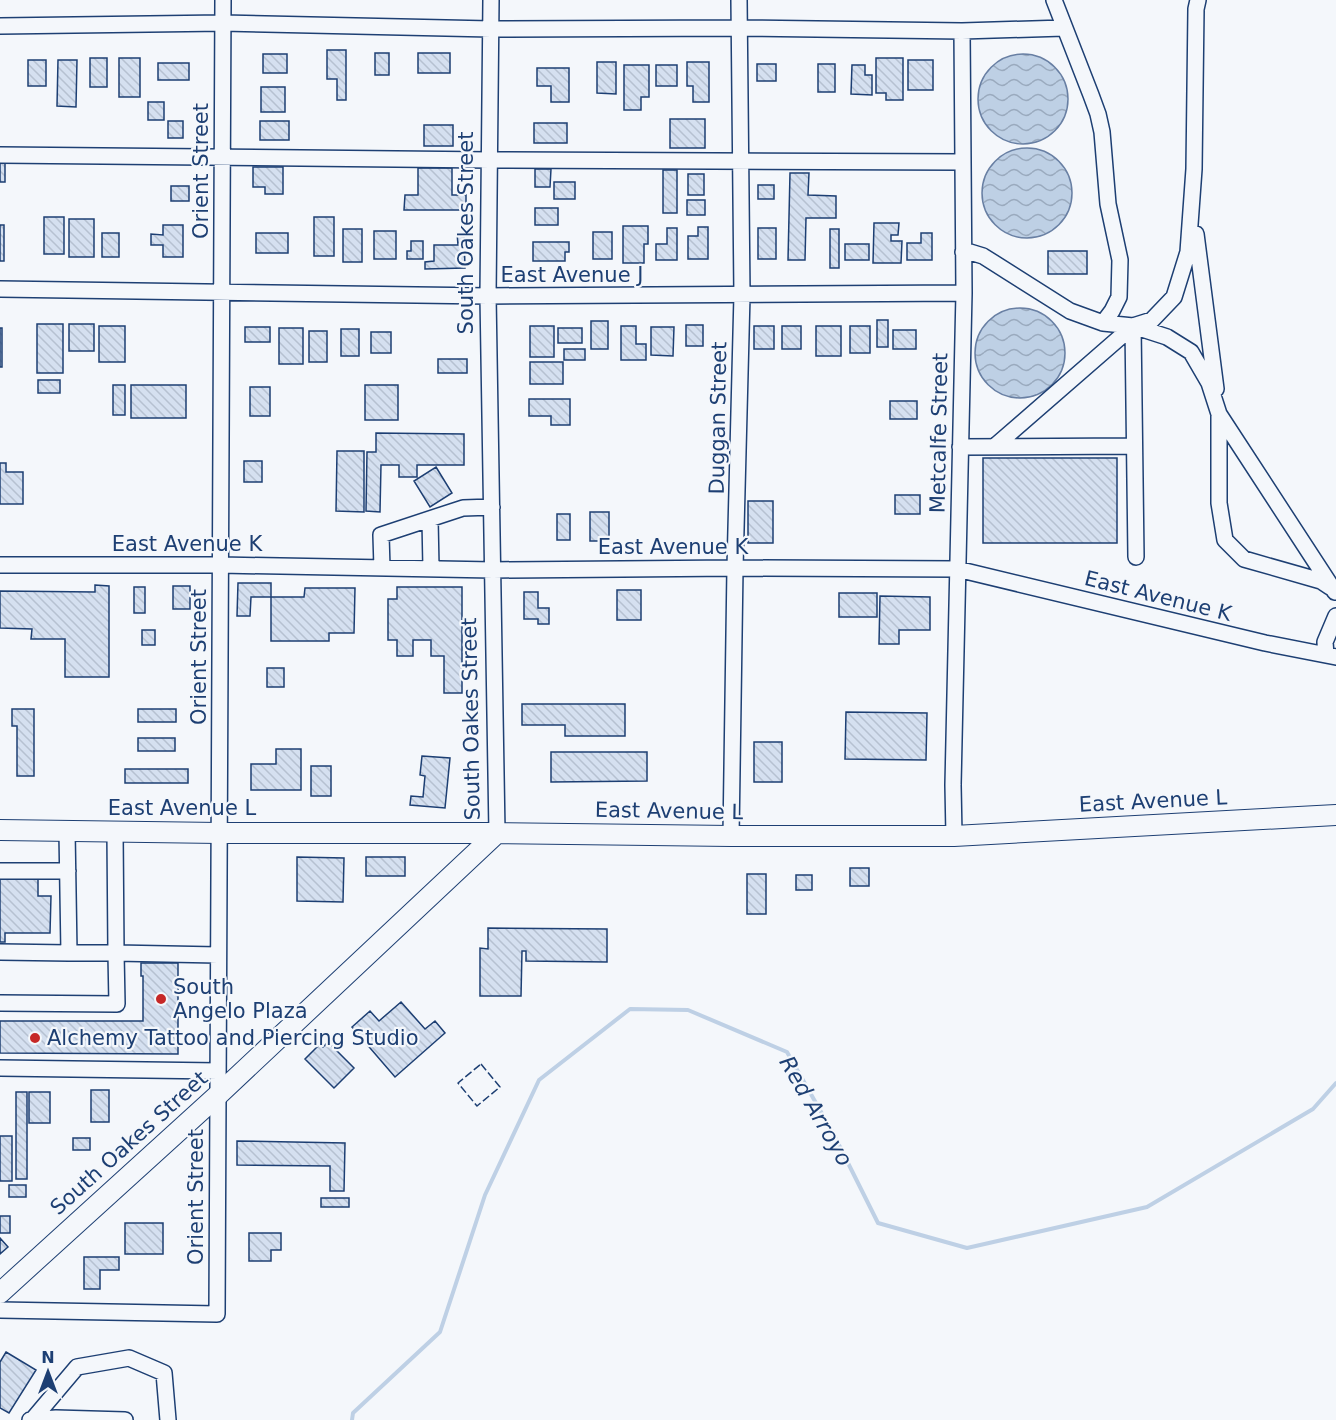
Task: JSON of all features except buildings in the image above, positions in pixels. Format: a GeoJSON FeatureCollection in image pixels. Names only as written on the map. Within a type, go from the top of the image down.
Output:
{"type":"FeatureCollection","features":[{"type":"Feature","properties":{"kind":"main road","name":"East Avenue L"},"geometry":{"type":"LineString","coordinates":[[0,830],[954,836],[1336,815]]}},
{"type":"Feature","properties":{"kind":"main road","name":"South Oakes Street"},"geometry":{"type":"LineString","coordinates":[[0,1293],[218,1095],[496,833]]}},
{"type":"Feature","properties":{"kind":"main road"},"geometry":{"type":"LineString","coordinates":[[0,1309],[17,1278]]}},
{"type":"Feature","properties":{"kind":"street","name":"Orient Street"},"geometry":{"type":"LineString","coordinates":[[0,1309],[217,1314],[223,0]]}},
{"type":"Feature","properties":{"kind":"street","name":"South Oakes Street"},"geometry":{"type":"LineString","coordinates":[[491,0],[488,296],[496,833]]}},
{"type":"Feature","properties":{"kind":"street","name":"Duggan Street"},"geometry":{"type":"LineString","coordinates":[[731,836],[742,295],[739,0]]}},
{"type":"Feature","properties":{"kind":"street"},"geometry":{"type":"LineString","coordinates":[[1054,0],[1098,114],[1104,148],[1108,204],[1120,260],[1119,297],[1103,323]]}},
{"type":"Feature","properties":{"kind":"street"},"geometry":{"type":"LineString","coordinates":[[994,447],[1133,327],[1152,320],[1174,297],[1188,252],[1194,169],[1198,0]]}},
{"type":"Feature","properties":{"kind":"street"},"geometry":{"type":"LineString","coordinates":[[0,26],[223,23],[491,28],[962,31],[1064,28]]}},
{"type":"Feature","properties":{"kind":"street","name":"Metcalfe Street"},"geometry":{"type":"LineString","coordinates":[[954,836],[953,785],[964,293],[962,31]]}},
{"type":"Feature","properties":{"kind":"street"},"geometry":{"type":"LineString","coordinates":[[0,155],[963,162]]}},
{"type":"Feature","properties":{"kind":"street"},"geometry":{"type":"LineString","coordinates":[[1192,198],[1219,414],[1219,503],[1225,540],[1244,559],[1321,580],[1336,593]]}},
{"type":"Feature","properties":{"kind":"street"},"geometry":{"type":"LineString","coordinates":[[963,252],[984,256],[1070,310],[1103,323],[1133,327],[1167,337],[1191,352],[1209,383],[1219,414],[1336,593]]}},
{"type":"Feature","properties":{"kind":"street","name":"East Avenue J"},"geometry":{"type":"LineString","coordinates":[[0,289],[488,296],[964,293]]}},
{"type":"Feature","properties":{"kind":"street"},"geometry":{"type":"LineString","coordinates":[[1133,327],[1136,556]]}},
{"type":"Feature","properties":{"kind":"street"},"geometry":{"type":"LineString","coordinates":[[960,447],[1134,446]]}},
{"type":"Feature","properties":{"kind":"street"},"geometry":{"type":"LineString","coordinates":[[382,567],[381,535],[463,508],[492,507]]}},
{"type":"Feature","properties":{"kind":"street"},"geometry":{"type":"LineString","coordinates":[[430,519],[431,568]]}},
{"type":"Feature","properties":{"kind":"street","name":"East Avenue K"},"geometry":{"type":"LineString","coordinates":[[0,565],[220,565],[493,570],[957,569],[1265,643],[1331,656]]}},
{"type":"Feature","properties":{"kind":"street"},"geometry":{"type":"LineString","coordinates":[[1331,656],[1325,642],[1336,616]]}},
{"type":"Feature","properties":{"kind":"street"},"geometry":{"type":"LineString","coordinates":[[67,831],[69,953]]}},
{"type":"Feature","properties":{"kind":"street"},"geometry":{"type":"LineString","coordinates":[[0,1003],[117,1004],[115,832]]}},
{"type":"Feature","properties":{"kind":"street"},"geometry":{"type":"LineString","coordinates":[[0,872],[68,871]]}},
{"type":"Feature","properties":{"kind":"street"},"geometry":{"type":"LineString","coordinates":[[0,952],[218,955]]}},
{"type":"Feature","properties":{"kind":"street"},"geometry":{"type":"LineString","coordinates":[[0,1068],[218,1071]]}},
{"type":"Feature","properties":{"kind":"street"},"geometry":{"type":"LineString","coordinates":[[32,1420],[77,1367],[129,1358],[164,1373],[168,1420]]}},
{"type":"Feature","properties":{"kind":"street"},"geometry":{"type":"LineString","coordinates":[[32,1420],[57,1418],[125,1420]]}},
{"type":"Feature","properties":{"kind":"water"},"geometry":{"type":"Polygon","coordinates":[[[1023,54],[1040,57],[1055,67],[1065,82],[1068,99],[1065,116],[1055,131],[1040,141],[1023,144],[1006,141],[991,131],[981,116],[978,99],[981,82],[991,67],[1006,57],[1023,54]]]}},
{"type":"Feature","properties":{"kind":"water"},"geometry":{"type":"Polygon","coordinates":[[[1027,148],[1044,151],[1059,161],[1069,176],[1072,193],[1069,210],[1059,225],[1044,235],[1027,238],[1010,235],[995,225],[985,210],[982,193],[985,176],[995,161],[1010,151],[1027,148]]]}},
{"type":"Feature","properties":{"kind":"water"},"geometry":{"type":"Polygon","coordinates":[[[1020,308],[1037,311],[1052,321],[1062,336],[1065,353],[1062,370],[1052,385],[1037,395],[1020,398],[1003,395],[988,385],[978,370],[975,353],[978,336],[988,321],[1003,311],[1020,308]]]}},
{"type":"Feature","properties":{"kind":"waterway","name":"Red Arroyo"},"geometry":{"type":"LineString","coordinates":[[352,1420],[353,1413],[440,1332],[485,1195],[539,1080],[630,1009],[688,1010],[787,1052],[833,1133],[878,1223],[967,1248],[1147,1207],[1313,1109],[1336,1083]]}},
{"type":"Feature","properties":{"kind":"fence"},"geometry":{"type":"LineString","coordinates":[[481,1064],[500,1087],[477,1106],[458,1083],[481,1064]]}},
{"type":"Feature","properties":{"kind":"place","name":"South Angelo Plaza"},"geometry":{"type":"Point","coordinates":[161,999]}},
{"type":"Feature","properties":{"kind":"place","name":"Alchemy Tattoo and Piercing Studio"},"geometry":{"type":"Point","coordinates":[35,1038]}}]}
